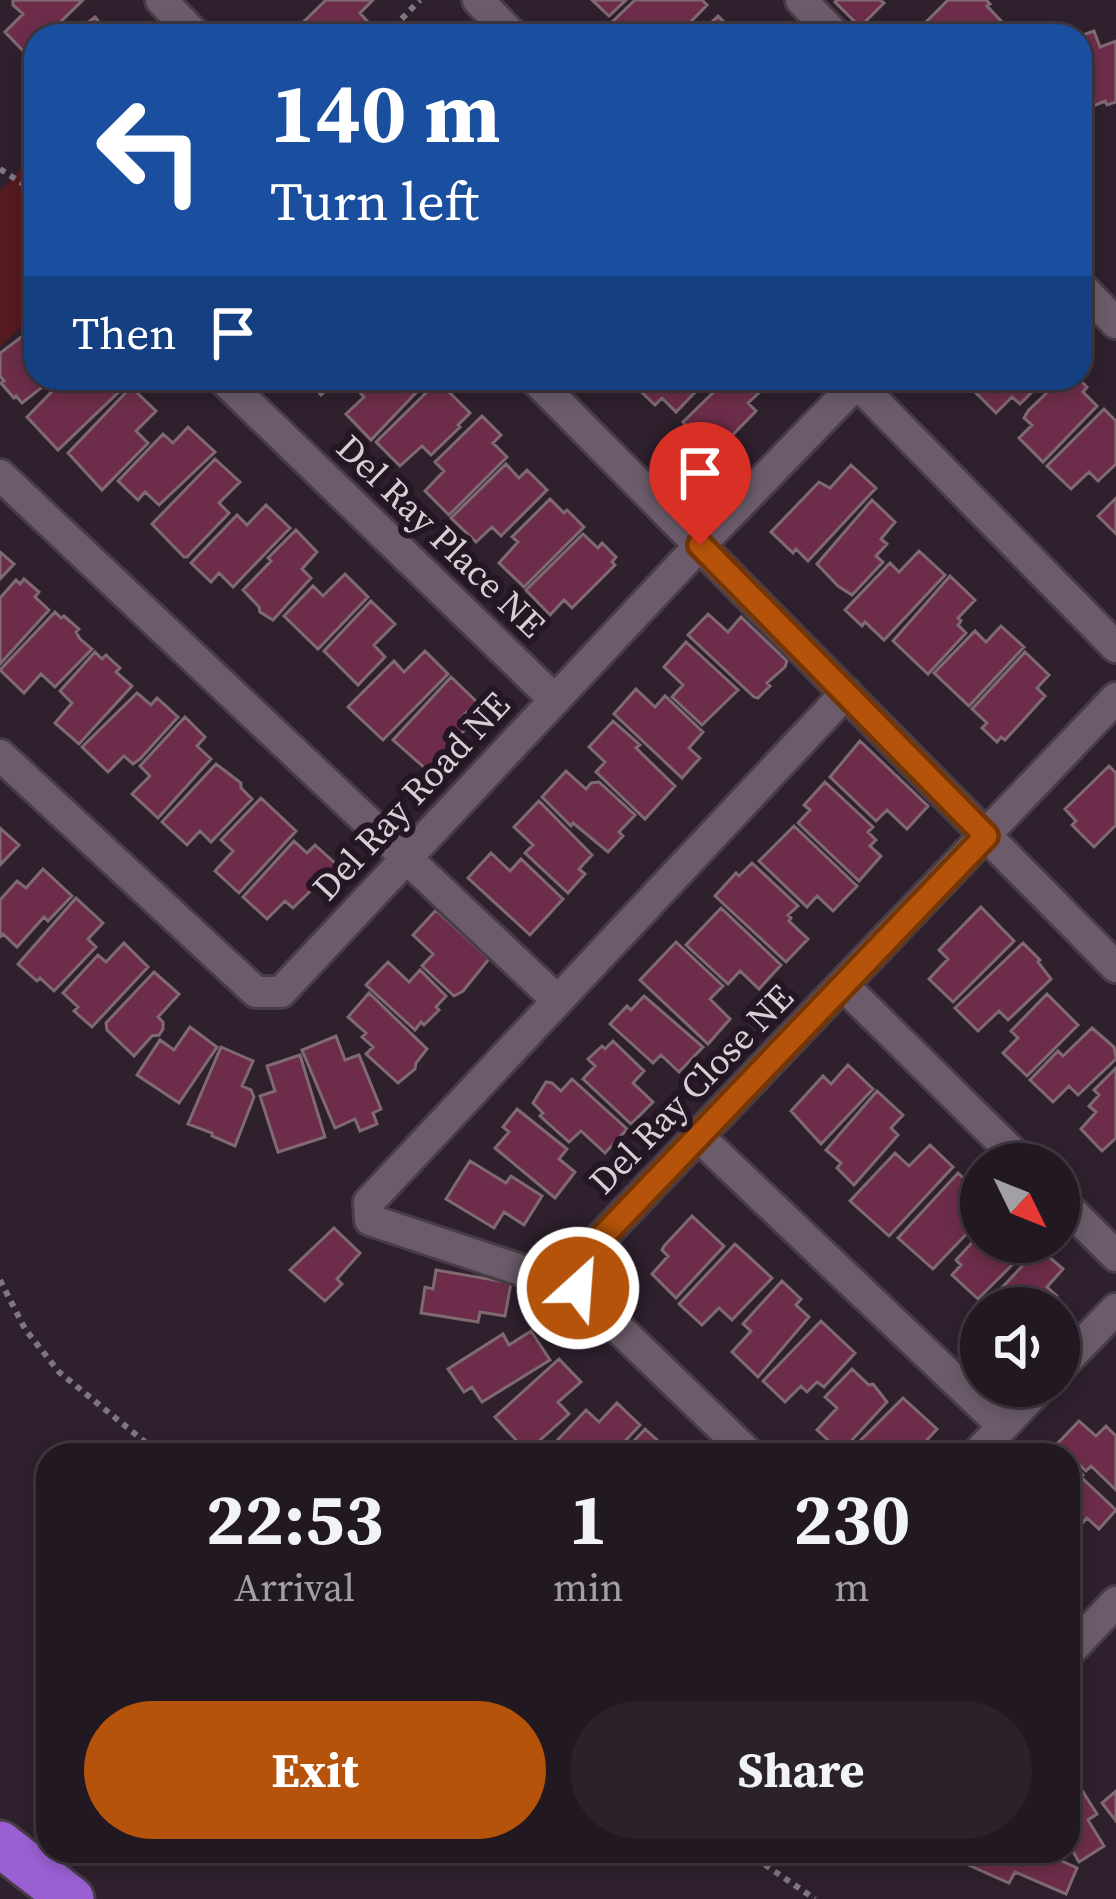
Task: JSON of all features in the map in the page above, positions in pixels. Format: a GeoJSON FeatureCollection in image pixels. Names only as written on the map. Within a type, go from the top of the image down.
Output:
{"type":"FeatureCollection","features":[{"type":"Feature","properties":{"kind":"highway"},"geometry":{"type":"LineString","coordinates":[[0,1844],[71,1899]]}},
{"type":"Feature","properties":{"kind":"street"},"geometry":{"type":"LineString","coordinates":[[161,0],[184,24]]}},
{"type":"Feature","properties":{"kind":"street"},"geometry":{"type":"LineString","coordinates":[[801,0],[824,24]]}},
{"type":"Feature","properties":{"kind":"street"},"geometry":{"type":"LineString","coordinates":[[1092,298],[1116,323]]}},
{"type":"Feature","properties":{"kind":"street","name":"Del Ray Place NE"},"geometry":{"type":"LineString","coordinates":[[234,390],[554,699]]}},
{"type":"Feature","properties":{"kind":"street"},"geometry":{"type":"LineString","coordinates":[[546,390],[1116,967]]}},
{"type":"Feature","properties":{"kind":"street","name":"Del Ray Road NE"},"geometry":{"type":"LineString","coordinates":[[0,755],[256,992],[281,992],[845,390]]}},
{"type":"Feature","properties":{"kind":"street"},"geometry":{"type":"LineString","coordinates":[[864,390],[1116,647]]}},
{"type":"Feature","properties":{"kind":"street"},"geometry":{"type":"LineString","coordinates":[[0,476],[557,1000]]}},
{"type":"Feature","properties":{"kind":"street"},"geometry":{"type":"LineString","coordinates":[[738,1443],[578,1288],[370,1220],[369,1202],[846,693]]}},
{"type":"Feature","properties":{"kind":"street","name":"Del Ray Close NE"},"geometry":{"type":"LineString","coordinates":[[578,1288],[580,1260],[1116,698]]}},
{"type":"Feature","properties":{"kind":"street","name":"Del Ray Close NE"},"geometry":{"type":"LineString","coordinates":[[844,986],[1003,1143]]}},
{"type":"Feature","properties":{"kind":"street"},"geometry":{"type":"LineString","coordinates":[[699,1137],[1003,1426]]}},
{"type":"Feature","properties":{"kind":"street"},"geometry":{"type":"LineString","coordinates":[[1080,1220],[1116,1256]]}},
{"type":"Feature","properties":{"kind":"street"},"geometry":{"type":"LineString","coordinates":[[1080,1346],[1116,1309]]}},
{"type":"Feature","properties":{"kind":"street"},"geometry":{"type":"LineString","coordinates":[[987,1443],[1021,1407]]}},
{"type":"Feature","properties":{"kind":"street"},"geometry":{"type":"LineString","coordinates":[[1080,1640],[1116,1602]]}},
{"type":"Feature","properties":{"kind":"path"},"geometry":{"type":"LineString","coordinates":[[397,24],[420,0]]}},
{"type":"Feature","properties":{"kind":"path"},"geometry":{"type":"LineString","coordinates":[[0,1280],[25,1329],[59,1372],[146,1443]]}},
{"type":"Feature","properties":{"kind":"path"},"geometry":{"type":"LineString","coordinates":[[762,1863],[814,1899]]}},
{"type":"Feature","properties":{"kind":"shaded area"},"geometry":{"type":"Polygon","coordinates":[[[24,158],[24,324],[0,347],[0,190],[24,158]]]}},
{"type":"Feature","properties":{"kind":"building"},"geometry":{"type":"Polygon","coordinates":[[[13,0],[83,0],[58,24],[24,24],[24,52],[5,32],[23,14],[13,0]]]}},
{"type":"Feature","properties":{"kind":"building"},"geometry":{"type":"Polygon","coordinates":[[[326,0],[373,0],[360,13],[367,21],[364,24],[301,24],[326,0]]]}},
{"type":"Feature","properties":{"kind":"building"},"geometry":{"type":"Polygon","coordinates":[[[592,0],[626,0],[609,16],[592,0]]]}},
{"type":"Feature","properties":{"kind":"building"},"geometry":{"type":"Polygon","coordinates":[[[635,0],[702,0],[707,5],[689,24],[610,24],[635,0]]]}},
{"type":"Feature","properties":{"kind":"building"},"geometry":{"type":"Polygon","coordinates":[[[948,0],[986,0],[1004,24],[924,24],[948,0]]]}},
{"type":"Feature","properties":{"kind":"building"},"geometry":{"type":"Polygon","coordinates":[[[835,2],[884,3],[863,24],[857,24],[835,2]]]}},
{"type":"Feature","properties":{"kind":"building"},"geometry":{"type":"Polygon","coordinates":[[[1092,32],[1100,47],[1116,41],[1116,102],[1092,107],[1092,32]]]}},
{"type":"Feature","properties":{"kind":"building"},"geometry":{"type":"Polygon","coordinates":[[[24,335],[24,390],[39,390],[22,403],[1,383],[0,353],[24,335]]]}},
{"type":"Feature","properties":{"kind":"building"},"geometry":{"type":"Polygon","coordinates":[[[53,390],[121,390],[58,450],[27,417],[53,390]]]}},
{"type":"Feature","properties":{"kind":"building"},"geometry":{"type":"Polygon","coordinates":[[[128,390],[134,390],[156,411],[136,431],[148,443],[102,490],[68,453],[128,390]]]}},
{"type":"Feature","properties":{"kind":"building"},"geometry":{"type":"Polygon","coordinates":[[[358,390],[419,390],[371,440],[346,414],[364,397],[358,390]]]}},
{"type":"Feature","properties":{"kind":"building"},"geometry":{"type":"Polygon","coordinates":[[[429,390],[447,390],[470,413],[431,455],[422,446],[400,466],[376,442],[429,390]]]}},
{"type":"Feature","properties":{"kind":"building"},"geometry":{"type":"Polygon","coordinates":[[[639,390],[697,390],[676,412],[662,398],[655,405],[639,390]]]}},
{"type":"Feature","properties":{"kind":"building"},"geometry":{"type":"Polygon","coordinates":[[[716,390],[761,391],[748,403],[756,411],[710,458],[692,442],[697,437],[683,422],[716,390]]]}},
{"type":"Feature","properties":{"kind":"building"},"geometry":{"type":"Polygon","coordinates":[[[973,390],[1034,390],[1020,404],[1012,397],[996,413],[973,390]]]}},
{"type":"Feature","properties":{"kind":"building"},"geometry":{"type":"Polygon","coordinates":[[[1050,390],[1085,390],[1097,406],[1043,462],[1019,438],[1032,425],[1024,418],[1050,390]]]}},
{"type":"Feature","properties":{"kind":"building"},"geometry":{"type":"Polygon","coordinates":[[[1104,409],[1116,421],[1116,464],[1098,481],[1089,472],[1071,489],[1047,466],[1104,409]]]}},
{"type":"Feature","properties":{"kind":"building"},"geometry":{"type":"Polygon","coordinates":[[[482,416],[501,435],[493,443],[507,457],[449,515],[425,491],[444,471],[435,462],[482,416]]]}},
{"type":"Feature","properties":{"kind":"building"},"geometry":{"type":"Polygon","coordinates":[[[188,427],[215,452],[159,505],[145,492],[138,500],[118,481],[163,434],[173,443],[188,427]]]}},
{"type":"Feature","properties":{"kind":"building"},"geometry":{"type":"Polygon","coordinates":[[[215,459],[240,482],[219,503],[229,513],[184,557],[152,524],[215,459]]]}},
{"type":"Feature","properties":{"kind":"building"},"geometry":{"type":"Polygon","coordinates":[[[506,464],[519,478],[527,470],[547,490],[501,536],[492,527],[476,542],[451,518],[506,464]]]}},
{"type":"Feature","properties":{"kind":"building"},"geometry":{"type":"Polygon","coordinates":[[[851,465],[876,488],[808,561],[796,549],[793,553],[771,532],[819,482],[830,488],[851,465]]]}},
{"type":"Feature","properties":{"kind":"building"},"geometry":{"type":"Polygon","coordinates":[[[1116,498],[1116,534],[1098,516],[1116,498]]]}},
{"type":"Feature","properties":{"kind":"building"},"geometry":{"type":"Polygon","coordinates":[[[550,499],[584,527],[524,587],[499,563],[518,542],[512,537],[550,499]]]}},
{"type":"Feature","properties":{"kind":"building"},"geometry":{"type":"Polygon","coordinates":[[[872,500],[895,522],[881,539],[887,544],[876,556],[883,562],[852,595],[817,564],[872,500]]]}},
{"type":"Feature","properties":{"kind":"building"},"geometry":{"type":"Polygon","coordinates":[[[266,505],[290,528],[233,587],[219,573],[211,582],[191,563],[237,515],[247,525],[266,505]]]}},
{"type":"Feature","properties":{"kind":"building"},"geometry":{"type":"Polygon","coordinates":[[[296,530],[317,552],[302,569],[311,578],[273,620],[243,590],[296,530]]]}},
{"type":"Feature","properties":{"kind":"building"},"geometry":{"type":"Polygon","coordinates":[[[583,534],[598,548],[602,543],[616,557],[615,565],[572,608],[564,600],[550,615],[526,590],[583,534]]]}},
{"type":"Feature","properties":{"kind":"building"},"geometry":{"type":"Polygon","coordinates":[[[919,551],[945,575],[884,640],[845,610],[890,563],[899,572],[919,551]]]}},
{"type":"Feature","properties":{"kind":"building"},"geometry":{"type":"Polygon","coordinates":[[[0,552],[14,564],[0,579],[0,552]]]}},
{"type":"Feature","properties":{"kind":"building"},"geometry":{"type":"Polygon","coordinates":[[[345,574],[368,597],[318,649],[284,616],[313,586],[323,596],[345,574]]]}},
{"type":"Feature","properties":{"kind":"building"},"geometry":{"type":"Polygon","coordinates":[[[950,576],[975,600],[958,618],[966,633],[928,674],[893,641],[950,576]]]}},
{"type":"Feature","properties":{"kind":"building"},"geometry":{"type":"Polygon","coordinates":[[[24,579],[49,610],[0,664],[0,598],[16,580],[20,584],[24,579]]]}},
{"type":"Feature","properties":{"kind":"building"},"geometry":{"type":"Polygon","coordinates":[[[371,601],[395,624],[374,645],[385,657],[358,685],[324,651],[371,601]]]}},
{"type":"Feature","properties":{"kind":"building"},"geometry":{"type":"Polygon","coordinates":[[[55,612],[79,629],[80,639],[92,649],[55,687],[41,674],[24,693],[0,670],[55,612]]]}},
{"type":"Feature","properties":{"kind":"building"},"geometry":{"type":"Polygon","coordinates":[[[708,614],[728,632],[741,617],[787,661],[758,698],[688,635],[708,614]]]}},
{"type":"Feature","properties":{"kind":"building"},"geometry":{"type":"Polygon","coordinates":[[[1001,626],[1024,647],[969,706],[934,673],[975,631],[986,642],[1001,626]]]}},
{"type":"Feature","properties":{"kind":"building"},"geometry":{"type":"Polygon","coordinates":[[[686,642],[738,690],[702,725],[672,697],[683,685],[664,667],[686,642]]]}},
{"type":"Feature","properties":{"kind":"building"},"geometry":{"type":"Polygon","coordinates":[[[425,651],[448,674],[383,740],[348,707],[394,661],[404,672],[425,651]]]}},
{"type":"Feature","properties":{"kind":"building"},"geometry":{"type":"Polygon","coordinates":[[[95,652],[102,659],[106,655],[132,686],[79,744],[55,723],[72,703],[60,691],[95,652]]]}},
{"type":"Feature","properties":{"kind":"building"},"geometry":{"type":"Polygon","coordinates":[[[1025,652],[1049,675],[1037,688],[1045,696],[1005,740],[1001,737],[997,742],[972,709],[1025,652]]]}},
{"type":"Feature","properties":{"kind":"building"},"geometry":{"type":"Polygon","coordinates":[[[451,677],[477,702],[461,718],[469,725],[427,770],[393,740],[451,677]]]}},
{"type":"Feature","properties":{"kind":"building"},"geometry":{"type":"Polygon","coordinates":[[[636,689],[655,707],[665,696],[703,732],[689,748],[700,758],[682,778],[614,714],[636,689]]]}},
{"type":"Feature","properties":{"kind":"building"},"geometry":{"type":"Polygon","coordinates":[[[137,693],[151,705],[157,698],[178,717],[140,759],[133,764],[124,756],[108,772],[82,747],[137,693]]]}},
{"type":"Feature","properties":{"kind":"building"},"geometry":{"type":"Polygon","coordinates":[[[185,717],[205,737],[197,746],[211,759],[158,818],[132,794],[150,776],[140,766],[185,717]]]}},
{"type":"Feature","properties":{"kind":"building"},"geometry":{"type":"Polygon","coordinates":[[[613,721],[675,786],[645,819],[596,772],[605,762],[589,747],[613,721]]]}},
{"type":"Feature","properties":{"kind":"building"},"geometry":{"type":"Polygon","coordinates":[[[860,741],[928,806],[907,829],[887,810],[876,821],[830,777],[860,741]]]}},
{"type":"Feature","properties":{"kind":"building"},"geometry":{"type":"Polygon","coordinates":[[[216,764],[241,783],[252,799],[211,842],[200,831],[187,845],[162,822],[216,764]]]}},
{"type":"Feature","properties":{"kind":"building"},"geometry":{"type":"Polygon","coordinates":[[[1109,766],[1116,773],[1116,825],[1094,847],[1072,825],[1076,821],[1065,809],[1109,766]]]}},
{"type":"Feature","properties":{"kind":"building"},"geometry":{"type":"Polygon","coordinates":[[[566,771],[586,789],[599,782],[635,815],[608,852],[573,823],[571,826],[542,797],[566,771]]]}},
{"type":"Feature","properties":{"kind":"building"},"geometry":{"type":"Polygon","coordinates":[[[825,782],[873,827],[868,832],[876,840],[870,846],[881,856],[859,881],[798,823],[810,810],[804,805],[825,782]]]}},
{"type":"Feature","properties":{"kind":"building"},"geometry":{"type":"Polygon","coordinates":[[[261,798],[296,831],[239,893],[215,871],[233,851],[221,840],[261,798]]]}},
{"type":"Feature","properties":{"kind":"building"},"geometry":{"type":"Polygon","coordinates":[[[539,801],[592,855],[579,869],[585,874],[568,893],[525,853],[533,845],[514,827],[539,801]]]}},
{"type":"Feature","properties":{"kind":"building"},"geometry":{"type":"Polygon","coordinates":[[[794,826],[857,886],[833,911],[817,896],[807,907],[759,861],[794,826]]]}},
{"type":"Feature","properties":{"kind":"building"},"geometry":{"type":"Polygon","coordinates":[[[0,828],[19,845],[0,865],[0,828]]]}},
{"type":"Feature","properties":{"kind":"building"},"geometry":{"type":"Polygon","coordinates":[[[294,841],[307,853],[315,845],[337,865],[293,908],[285,901],[267,919],[243,897],[294,841]]]}},
{"type":"Feature","properties":{"kind":"building"},"geometry":{"type":"Polygon","coordinates":[[[491,853],[510,871],[521,859],[563,899],[530,935],[468,878],[491,853]]]}},
{"type":"Feature","properties":{"kind":"building"},"geometry":{"type":"Polygon","coordinates":[[[752,863],[798,906],[788,915],[789,921],[808,939],[786,962],[715,896],[752,863]]]}},
{"type":"Feature","properties":{"kind":"building"},"geometry":{"type":"Polygon","coordinates":[[[43,869],[72,896],[48,921],[44,917],[17,947],[3,934],[0,937],[0,900],[17,881],[26,888],[43,869]]]}},
{"type":"Feature","properties":{"kind":"building"},"geometry":{"type":"Polygon","coordinates":[[[76,898],[103,923],[88,939],[96,947],[54,991],[18,964],[76,898]]]}},
{"type":"Feature","properties":{"kind":"building"},"geometry":{"type":"Polygon","coordinates":[[[981,907],[1014,941],[953,1002],[929,979],[948,959],[939,950],[981,907]]]}},
{"type":"Feature","properties":{"kind":"building"},"geometry":{"type":"Polygon","coordinates":[[[721,908],[781,965],[759,989],[740,971],[728,984],[686,945],[721,908]]]}},
{"type":"Feature","properties":{"kind":"building"},"geometry":{"type":"Polygon","coordinates":[[[436,910],[489,959],[454,996],[422,966],[433,954],[413,935],[436,910]]]}},
{"type":"Feature","properties":{"kind":"building"},"geometry":{"type":"Polygon","coordinates":[[[676,942],[723,986],[710,999],[730,1019],[708,1044],[640,980],[676,942]]]}},
{"type":"Feature","properties":{"kind":"building"},"geometry":{"type":"Polygon","coordinates":[[[124,943],[148,967],[92,1027],[63,993],[98,955],[106,962],[124,943]]]}},
{"type":"Feature","properties":{"kind":"building"},"geometry":{"type":"Polygon","coordinates":[[[1023,943],[1051,979],[1008,1020],[999,1011],[978,1031],[955,1008],[1023,943]]]}},
{"type":"Feature","properties":{"kind":"building"},"geometry":{"type":"Polygon","coordinates":[[[388,962],[409,982],[420,970],[446,996],[436,1007],[439,1010],[415,1030],[366,985],[388,962]]]}},
{"type":"Feature","properties":{"kind":"building"},"geometry":{"type":"Polygon","coordinates":[[[154,972],[179,994],[158,1017],[163,1022],[159,1035],[152,1036],[134,1056],[107,1030],[106,1023],[154,972]]]}},
{"type":"Feature","properties":{"kind":"building"},"geometry":{"type":"Polygon","coordinates":[[[369,993],[427,1049],[415,1069],[398,1083],[366,1054],[373,1047],[348,1017],[369,993]]]}},
{"type":"Feature","properties":{"kind":"building"},"geometry":{"type":"Polygon","coordinates":[[[1047,994],[1078,1025],[1027,1076],[1003,1053],[1018,1038],[1011,1031],[1047,994]]]}},
{"type":"Feature","properties":{"kind":"building"},"geometry":{"type":"Polygon","coordinates":[[[644,996],[703,1047],[679,1072],[661,1055],[653,1063],[610,1024],[644,996]]]}},
{"type":"Feature","properties":{"kind":"building"},"geometry":{"type":"Polygon","coordinates":[[[190,1027],[217,1047],[179,1103],[137,1075],[160,1040],[174,1050],[190,1027]]]}},
{"type":"Feature","properties":{"kind":"building"},"geometry":{"type":"Polygon","coordinates":[[[1092,1028],[1114,1047],[1116,1059],[1078,1095],[1069,1086],[1053,1102],[1030,1080],[1058,1051],[1063,1056],[1092,1028]]]}},
{"type":"Feature","properties":{"kind":"building"},"geometry":{"type":"Polygon","coordinates":[[[336,1036],[345,1060],[359,1055],[381,1109],[373,1113],[377,1124],[360,1131],[355,1119],[335,1128],[302,1050],[336,1036]]]}},
{"type":"Feature","properties":{"kind":"building"},"geometry":{"type":"Polygon","coordinates":[[[613,1041],[644,1071],[633,1083],[653,1102],[631,1124],[583,1079],[595,1066],[588,1059],[613,1041]]]}},
{"type":"Feature","properties":{"kind":"building"},"geometry":{"type":"Polygon","coordinates":[[[221,1047],[253,1061],[242,1086],[254,1097],[235,1146],[188,1124],[221,1047]]]}},
{"type":"Feature","properties":{"kind":"building"},"geometry":{"type":"Polygon","coordinates":[[[300,1055],[325,1137],[278,1152],[260,1096],[275,1091],[267,1066],[300,1055]]]}},
{"type":"Feature","properties":{"kind":"building"},"geometry":{"type":"Polygon","coordinates":[[[848,1065],[873,1089],[821,1144],[791,1111],[823,1076],[831,1084],[848,1065]]]}},
{"type":"Feature","properties":{"kind":"building"},"geometry":{"type":"Polygon","coordinates":[[[1116,1068],[1116,1138],[1102,1151],[1081,1129],[1096,1112],[1089,1106],[1099,1095],[1094,1090],[1116,1068]]]}},
{"type":"Feature","properties":{"kind":"building"},"geometry":{"type":"Polygon","coordinates":[[[572,1079],[627,1129],[605,1153],[581,1131],[569,1142],[540,1116],[543,1113],[533,1103],[546,1082],[561,1091],[572,1079]]]}},
{"type":"Feature","properties":{"kind":"building"},"geometry":{"type":"Polygon","coordinates":[[[877,1091],[903,1115],[891,1128],[898,1135],[854,1185],[826,1150],[877,1091]]]}},
{"type":"Feature","properties":{"kind":"building"},"geometry":{"type":"Polygon","coordinates":[[[517,1109],[567,1149],[559,1159],[575,1172],[555,1198],[495,1148],[509,1132],[503,1127],[517,1109]]]}},
{"type":"Feature","properties":{"kind":"building"},"geometry":{"type":"Polygon","coordinates":[[[930,1145],[953,1167],[889,1236],[850,1201],[895,1153],[909,1166],[930,1145]]]}},
{"type":"Feature","properties":{"kind":"building"},"geometry":{"type":"Polygon","coordinates":[[[470,1161],[506,1183],[511,1176],[542,1196],[524,1225],[504,1212],[494,1228],[446,1199],[470,1161]]]}},
{"type":"Feature","properties":{"kind":"building"},"geometry":{"type":"Polygon","coordinates":[[[960,1175],[960,1241],[933,1269],[898,1238],[960,1175]]]}},
{"type":"Feature","properties":{"kind":"building"},"geometry":{"type":"Polygon","coordinates":[[[692,1216],[724,1246],[676,1298],[652,1274],[668,1256],[664,1246],[692,1216]]]}},
{"type":"Feature","properties":{"kind":"building"},"geometry":{"type":"Polygon","coordinates":[[[334,1228],[360,1253],[337,1279],[342,1284],[325,1301],[290,1270],[334,1228]]]}},
{"type":"Feature","properties":{"kind":"building"},"geometry":{"type":"Polygon","coordinates":[[[735,1244],[772,1278],[732,1320],[719,1308],[702,1325],[679,1304],[735,1244]]]}},
{"type":"Feature","properties":{"kind":"building"},"geometry":{"type":"Polygon","coordinates":[[[960,1256],[960,1263],[1014,1263],[990,1287],[965,1287],[952,1275],[961,1265],[956,1260],[960,1256]]]}},
{"type":"Feature","properties":{"kind":"building"},"geometry":{"type":"Polygon","coordinates":[[[1025,1263],[1056,1263],[1063,1269],[1047,1287],[1003,1287],[1025,1263]]]}},
{"type":"Feature","properties":{"kind":"building"},"geometry":{"type":"Polygon","coordinates":[[[436,1270],[511,1283],[505,1316],[480,1312],[478,1322],[421,1313],[425,1287],[433,1289],[436,1270]]]}},
{"type":"Feature","properties":{"kind":"building"},"geometry":{"type":"Polygon","coordinates":[[[782,1281],[801,1299],[796,1305],[809,1317],[758,1377],[732,1352],[751,1331],[743,1324],[782,1281]]]}},
{"type":"Feature","properties":{"kind":"building"},"geometry":{"type":"Polygon","coordinates":[[[821,1321],[855,1353],[824,1387],[817,1382],[807,1392],[801,1386],[785,1402],[763,1381],[821,1321]]]}},
{"type":"Feature","properties":{"kind":"building"},"geometry":{"type":"Polygon","coordinates":[[[531,1331],[550,1360],[482,1402],[472,1387],[464,1392],[448,1369],[503,1334],[509,1345],[531,1331]]]}},
{"type":"Feature","properties":{"kind":"building"},"geometry":{"type":"Polygon","coordinates":[[[559,1359],[581,1382],[558,1402],[569,1414],[537,1443],[519,1443],[495,1417],[559,1359]]]}},
{"type":"Feature","properties":{"kind":"building"},"geometry":{"type":"Polygon","coordinates":[[[852,1369],[887,1402],[849,1443],[831,1443],[817,1430],[837,1408],[825,1397],[852,1369]]]}},
{"type":"Feature","properties":{"kind":"building"},"geometry":{"type":"Polygon","coordinates":[[[903,1398],[937,1429],[924,1443],[858,1443],[903,1398]]]}},
{"type":"Feature","properties":{"kind":"building"},"geometry":{"type":"Polygon","coordinates":[[[617,1403],[640,1425],[623,1443],[555,1443],[586,1410],[599,1422],[617,1403]]]}},
{"type":"Feature","properties":{"kind":"building"},"geometry":{"type":"Polygon","coordinates":[[[1079,1421],[1096,1436],[1106,1426],[1116,1436],[1116,1490],[1091,1466],[1086,1471],[1080,1465],[1080,1443],[1058,1443],[1079,1421]]]}},
{"type":"Feature","properties":{"kind":"building"},"geometry":{"type":"Polygon","coordinates":[[[645,1429],[660,1443],[632,1443],[645,1429]]]}},
{"type":"Feature","properties":{"kind":"building"},"geometry":{"type":"Polygon","coordinates":[[[1080,1472],[1116,1510],[1099,1529],[1087,1518],[1080,1526],[1080,1472]]]}},
{"type":"Feature","properties":{"kind":"building"},"geometry":{"type":"Polygon","coordinates":[[[1080,1787],[1097,1814],[1088,1820],[1104,1846],[1080,1861],[1080,1787]]]}},
{"type":"Feature","properties":{"kind":"building"},"geometry":{"type":"Polygon","coordinates":[[[1116,1791],[1116,1821],[1102,1803],[1116,1791]]]}},
{"type":"Feature","properties":{"kind":"building"},"geometry":{"type":"Polygon","coordinates":[[[964,1863],[1066,1863],[1077,1868],[1066,1894],[1015,1872],[1009,1883],[964,1863]]]}},
{"type":"Feature","properties":{"kind":"route"},"geometry":{"type":"LineString","coordinates":[[578,1288],[580,1260],[986,836],[700,545]]}}]}
